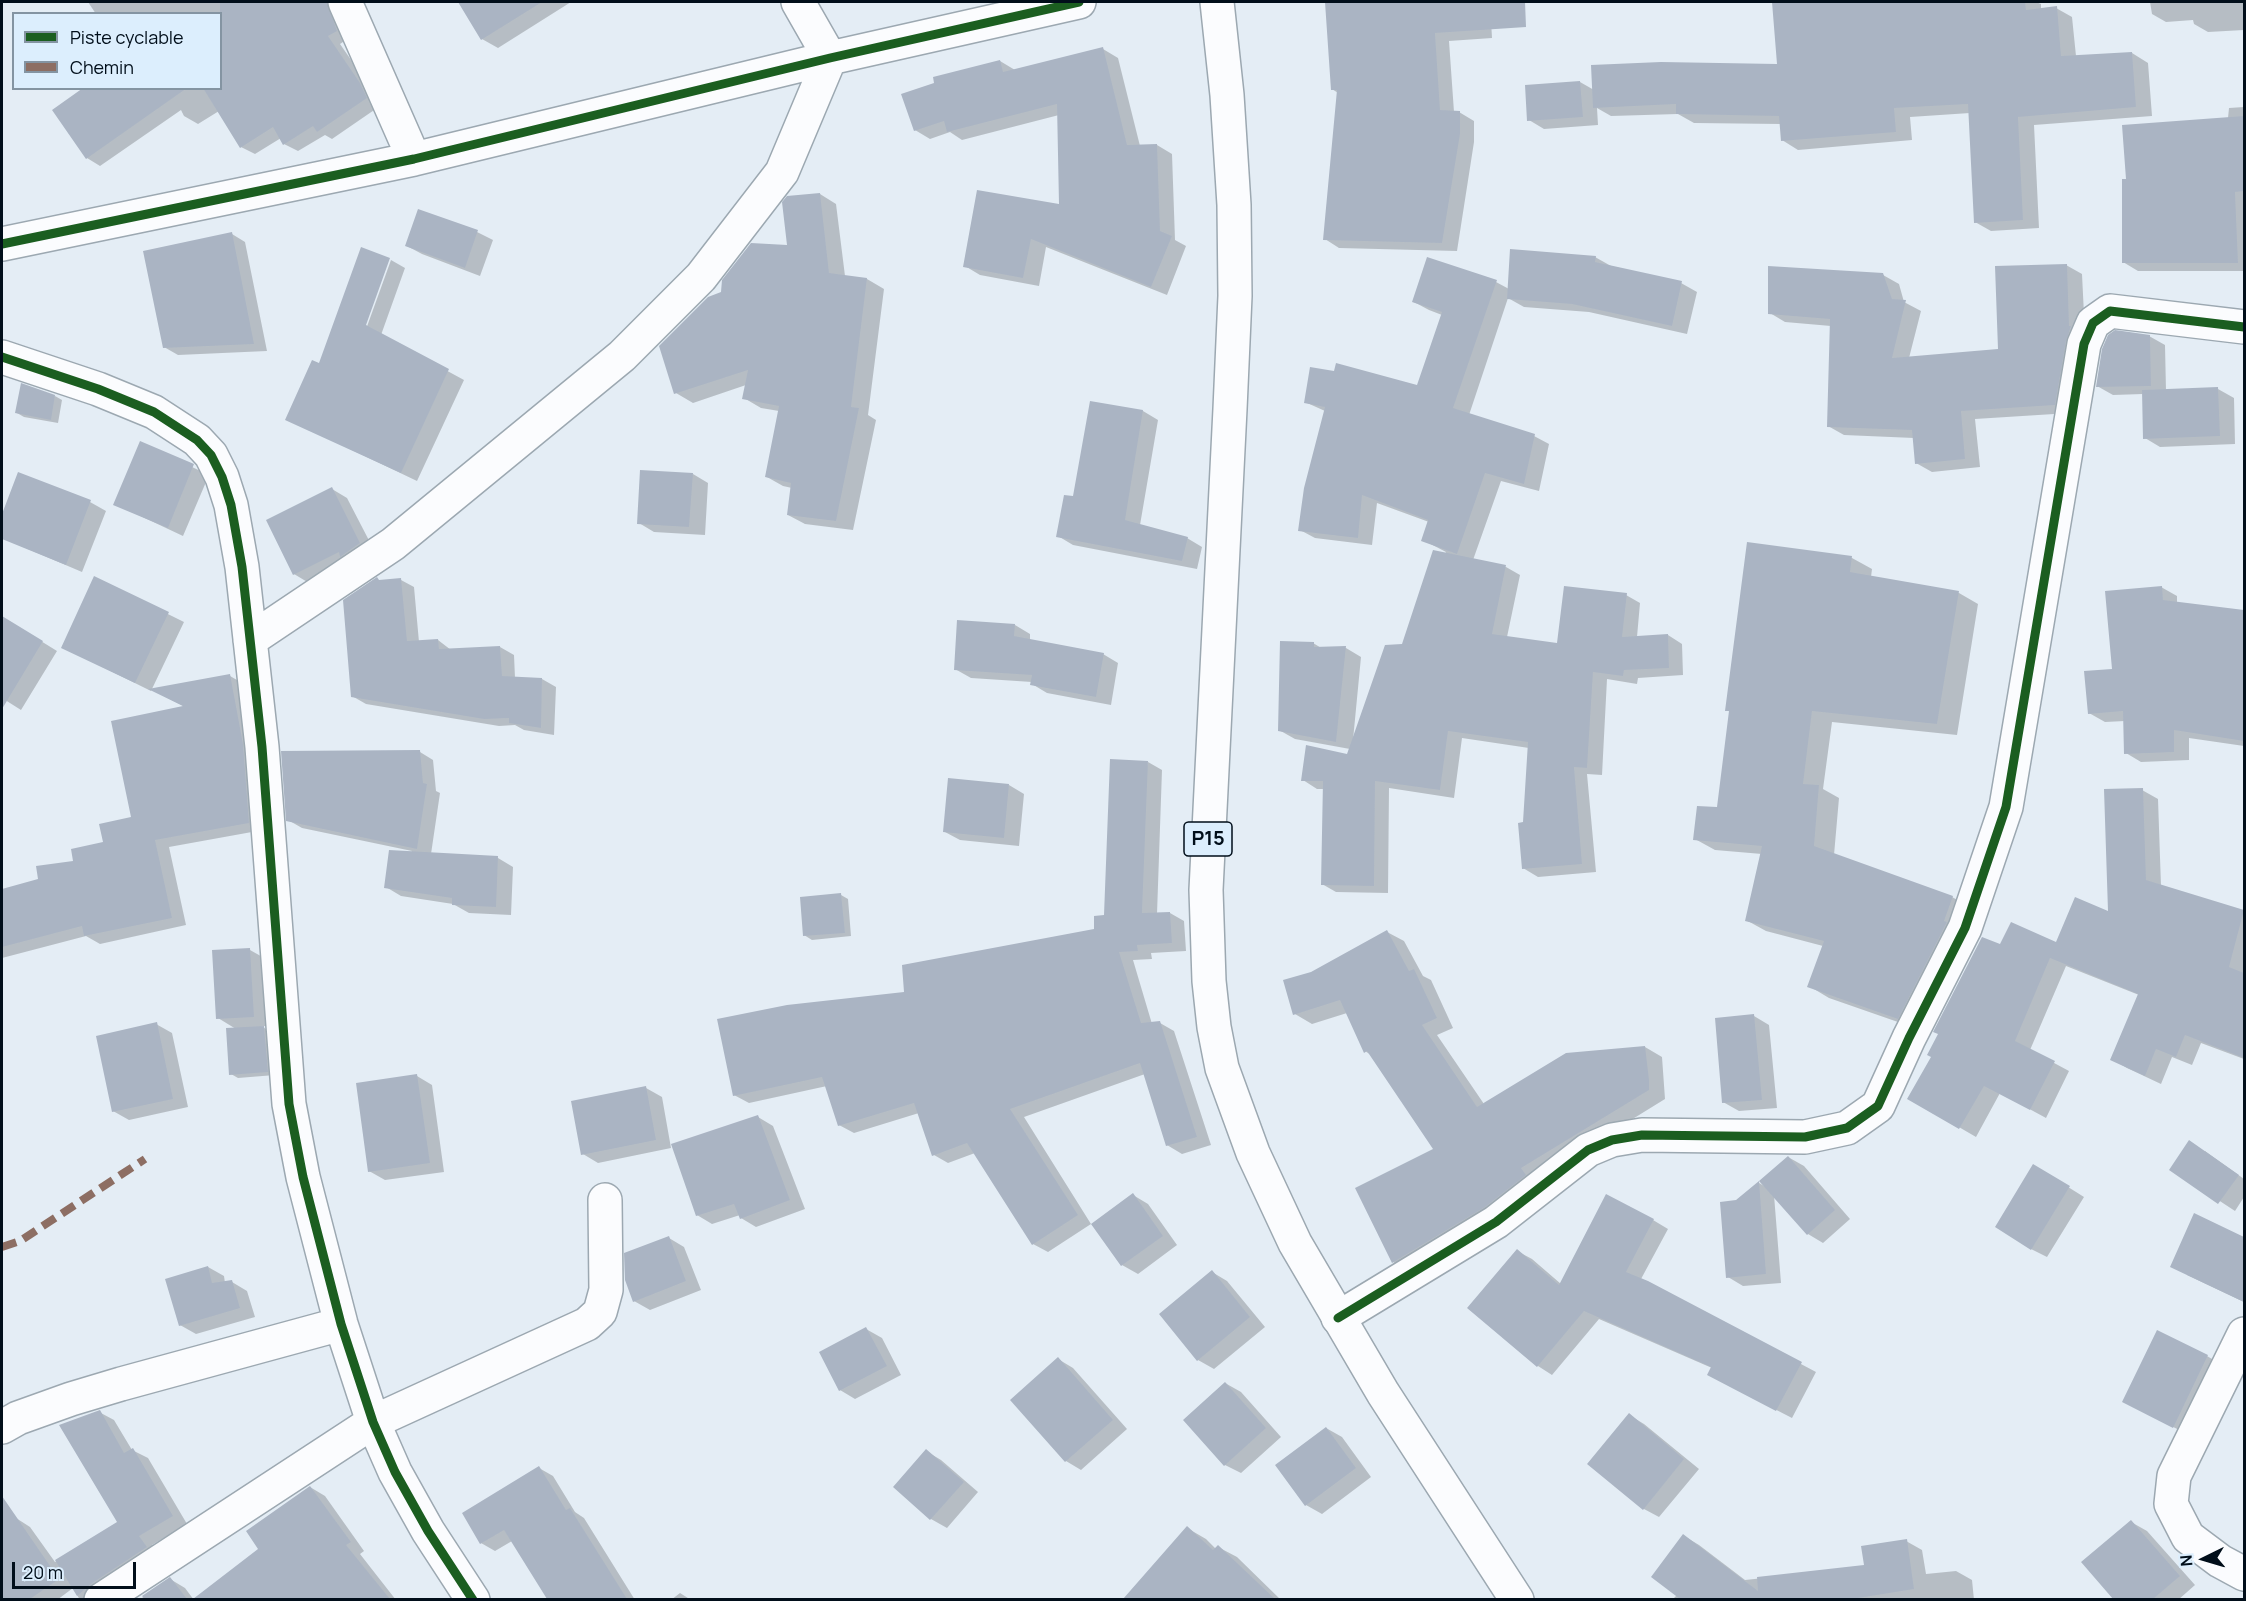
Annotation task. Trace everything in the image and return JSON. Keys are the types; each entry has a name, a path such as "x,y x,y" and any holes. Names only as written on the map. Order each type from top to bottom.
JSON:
{"street":[{"path":"345,2 414,159"},
{"path":"798,2 830,58"},
{"path":"2,244 414,159 830,58 1079,2"},
{"name":"P15","path":"1217,2 1234,194 1235,296 1206,890 1209,981 1214,1027 1222,1068 1237,1112 1296,1243 1383,1393 1516,1599"},
{"path":"250,640 393,544 622,356 701,277 782,172 830,58"},
{"path":"1338,1318 1496,1222 1588,1150 1612,1140 1642,1135 1805,1137 1847,1128 1878,1106 1909,1038 1965,928 2006,807 2084,344 2092,323 2110,311 2244,327"},
{"path":"2,357 98,389 154,412 197,440 212,455 231,505 242,567 262,747 289,1104 303,1177 341,1324 373,1422 395,1472 466,1597"},
{"path":"101,1599 373,1422 587,1324 600,1312 606,1290 605,1200"},
{"path":"2,1427 28,1414 122,1384 341,1324"},
{"path":"2244,1334 2174,1476 2171,1503 2188,1536 2220,1561 2244,1574"}],"building":[{"path":"220,2 327,2 337,31 328,36 360,83 367,98 317,132 313,126 283,145 273,127 240,148 204,90 222,90 222,12 220,12"},
{"path":"458,2 542,2 481,40"},
{"path":"1325,2 1525,2 1526,27 1435,33 1440,110 1460,111 1460,134 1442,243 1323,240 1337,90 1331,90"},
{"path":"1772,2 2025,2 2026,10 2057,6 2061,56 2132,52 2136,107 2018,117 2023,220 1974,223 1968,104 1894,108 1896,132 1781,141 1779,116 1676,114 1676,104 1593,108 1591,65 1661,62 1777,64"},
{"path":"1103,47 1127,145 1157,144 1160,231 1172,236 1151,287 1031,239 1023,278 963,267 977,190 1059,204 1057,104 947,132 944,121 914,131 901,94 934,83 933,77 1000,60 1003,72"},
{"path":"1580,81 1583,117 1527,121 1525,85"},
{"path":"80,90 184,90 86,159 52,110"},
{"path":"2244,116 2244,191 2235,192 2238,263 2122,263 2122,179 2126,179 2122,125"},
{"path":"820,193 829,273 867,278 851,407 859,408 836,521 787,515 791,483 765,477 779,406 742,399 748,370 674,394 659,346 708,297 721,292 722,280 751,243 787,245 782,202 787,196"},
{"path":"418,209 478,230 465,268 405,246"},
{"path":"232,232 254,344 163,348 143,251"},
{"path":"361,247 390,258 366,325 449,369 401,473 285,420 312,360 319,363"},
{"path":"1510,249 1596,256 1595,262 1682,281 1672,326 1572,304 1507,299"},
{"path":"1427,257 1497,280 1453,408 1535,434 1524,484 1485,473 1457,554 1421,541 1428,520 1362,495 1358,538 1298,531 1304,488 1325,407 1304,403 1310,367 1334,371 1336,363 1417,385 1442,312 1412,302"},
{"path":"2067,264 2069,326 2071,326 2066,341 2055,405 1961,411 1965,459 1915,464 1912,430 1827,427 1830,319 1768,314 1768,266 1883,273 1892,299 1906,300 1892,358 1998,349 1995,266"},
{"path":"2115,330 2150,335 2151,386 2096,387 2102,349 2108,335"},
{"path":"21,383 55,395 51,420 15,413"},
{"path":"2218,387 2220,436 2143,439 2142,390"},
{"path":"1090,401 1143,410 1125,520 1188,537 1182,561 1056,537 1064,495 1073,496"},
{"path":"140,441 194,464 168,528 113,505"},
{"path":"640,470 693,473 689,527 637,524"},
{"path":"18,472 91,500 66,565 2,539 2,514"},
{"path":"332,487 360,543 340,557 339,552 293,575 266,520"},
{"path":"1747,542 1852,556 1850,572 1959,591 1937,724 1812,711 1803,784 1819,785 1814,846 1953,896 1944,921 1947,922 1898,1019 1807,987 1824,941 1745,921 1762,846 1693,840 1697,806 1717,807 1729,711 1725,711"},
{"path":"1433,550 1506,565 1492,634 1557,643 1564,586 1627,593 1622,637 1668,634 1669,668 1624,670 1623,676 1593,672 1587,768 1574,767 1582,864 1522,869 1518,823 1523,822 1528,742 1448,731 1440,790 1375,781 1374,886 1321,885 1323,781 1301,781 1306,745 1347,754 1385,645 1402,644"},
{"path":"94,576 169,612 135,683 61,648"},
{"path":"377,577 379,580 401,578 407,641 438,639 439,649 500,646 502,676 542,678 541,728 509,723 509,718 484,719 351,697 343,600"},
{"path":"2162,586 2163,600 2244,610 2244,741 2174,730 2174,752 2124,754 2123,711 2088,714 2084,671 2112,669 2105,591"},
{"path":"2,616 43,641 2,709"},
{"path":"957,620 1015,624 1014,636 1104,653 1096,697 1030,685 1032,675 954,670"},
{"path":"1280,641 1314,642 1314,647 1346,646 1336,742 1278,731"},
{"path":"230,674 243,744 249,823 155,840 172,918 84,936 82,926 2,947 2,889 38,879 36,866 73,861 71,849 103,842 99,824 131,817 111,721 183,706 148,689"},
{"path":"420,750 423,783 427,784 417,849 286,821 281,751"},
{"path":"1110,759 1148,761 1142,913 1170,912 1172,943 1137,945 1138,951 1119,952 1141,1023 1160,1021 1197,1137 1166,1146 1140,1063 1010,1109 1078,1215 1032,1245 967,1143 932,1156 914,1103 838,1126 822,1077 733,1096 717,1019 787,1005 904,992 902,965 1094,929 1094,916 1104,915"},
{"path":"948,778 1009,784 1004,838 943,832"},
{"path":"2143,788 2146,880 2244,910 2229,967 2244,973 2244,1058 2185,1035 2176,1057 2156,1049 2145,1076 2110,1060 2138,994 2050,958 2015,1041 2055,1061 2030,1110 1984,1086 1959,1129 1907,1099 1931,1057 1927,1055 1938,1034 1933,1032 1982,937 2000,944 2011,922 2056,942 2075,897 2108,911 2104,789"},
{"path":"389,850 498,856 496,907 452,905 452,898 384,888"},
{"path":"841,893 845,933 803,936 800,897"},
{"path":"1387,930 1409,971 1414,969 1437,1018 1422,1025 1477,1107 1566,1053 1645,1046 1649,1080 1649,1090 1521,1168 1526,1175 1485,1207 1392,1263 1355,1188 1433,1149 1367,1051 1364,1053 1340,1000 1293,1015 1283,980 1311,972"},
{"path":"250,948 254,1017 216,1019 212,950"},
{"path":"1754,1014 1762,1100 1722,1103 1715,1018"},
{"path":"157,1022 173,1099 112,1112 96,1036"},
{"path":"264,1026 268,1072 229,1075 226,1028"},
{"path":"417,1074 430,1163 368,1172 356,1083"},
{"path":"646,1086 656,1140 581,1155 571,1101"},
{"path":"758,1115 790,1200 740,1219 734,1204 696,1216 671,1144"},
{"path":"2189,1140 2239,1175 2218,1204 2169,1170"},
{"path":"1788,1156 1835,1210 1807,1235 1759,1181"},
{"path":"2033,1164 2070,1186 2031,1250 1995,1227"},
{"path":"1759,1181 1766,1274 1726,1278 1720,1202 1736,1200"},
{"path":"1133,1193 1163,1236 1121,1266 1091,1224"},
{"path":"1606,1194 1654,1219 1626,1272 1648,1281 1802,1362 1776,1411 1707,1375 1711,1367 1584,1311 1537,1367 1467,1308 1517,1249 1559,1285"},
{"path":"2194,1213 2244,1237 2244,1302 2170,1267"},
{"path":"669,1236 686,1281 633,1302 625,1280 624,1253"},
{"path":"208,1266 212,1283 232,1280 240,1308 179,1326 165,1279"},
{"path":"1212,1270 1250,1317 1197,1361 1159,1314"},
{"path":"866,1327 887,1366 839,1391 819,1352"},
{"path":"2157,1330 2208,1355 2173,1428 2122,1402"},
{"path":"1058,1357 1113,1420 1065,1462 1010,1400"},
{"path":"1225,1382 1266,1428 1224,1466 1183,1420"},
{"path":"100,1410 124,1453 133,1448 173,1516 139,1536 147,1547 91,1584 77,1596 55,1560 117,1522 59,1425"},
{"path":"1629,1413 1684,1459 1643,1510 1587,1464"},
{"path":"1326,1427 1356,1468 1305,1506 1275,1465"},
{"path":"926,1449 964,1482 930,1520 893,1487"},
{"path":"539,1466 566,1510 570,1508 627,1599 547,1599 504,1530 480,1544 462,1513"},
{"path":"310,1486 351,1542 346,1545 390,1599 193,1599 258,1549 246,1531"},
{"path":"2,1496 59,1579 30,1599 2,1599"},
{"path":"2131,1520 2180,1576 2153,1599 2113,1599 2081,1562"},
{"path":"1187,1526 1213,1550 1218,1545 1275,1599 1123,1599"},
{"path":"1683,1534 1758,1591 1757,1577 1864,1565 1861,1546 1907,1539 1914,1589 1852,1599 1680,1599 1651,1577"},
{"path":"170,1577 187,1599 145,1599 142,1596"}],"marked path":[{"path":"2,1247 20,1241 145,1159"}],"cycle path":[{"path":"2,244 414,159 830,58 1079,2"},
{"path":"1338,1318 1496,1222 1588,1150 1612,1140 1642,1135 1805,1137 1847,1128 1878,1106 1909,1038 1965,928 2006,807 2084,344 2093,323 2110,311 2244,327"},
{"path":"2,357 98,389 154,412 197,440 211,455 222,477 231,505 242,567 262,747 289,1104 303,1177 341,1324 373,1422 395,1472 428,1531 473,1600"}]}
